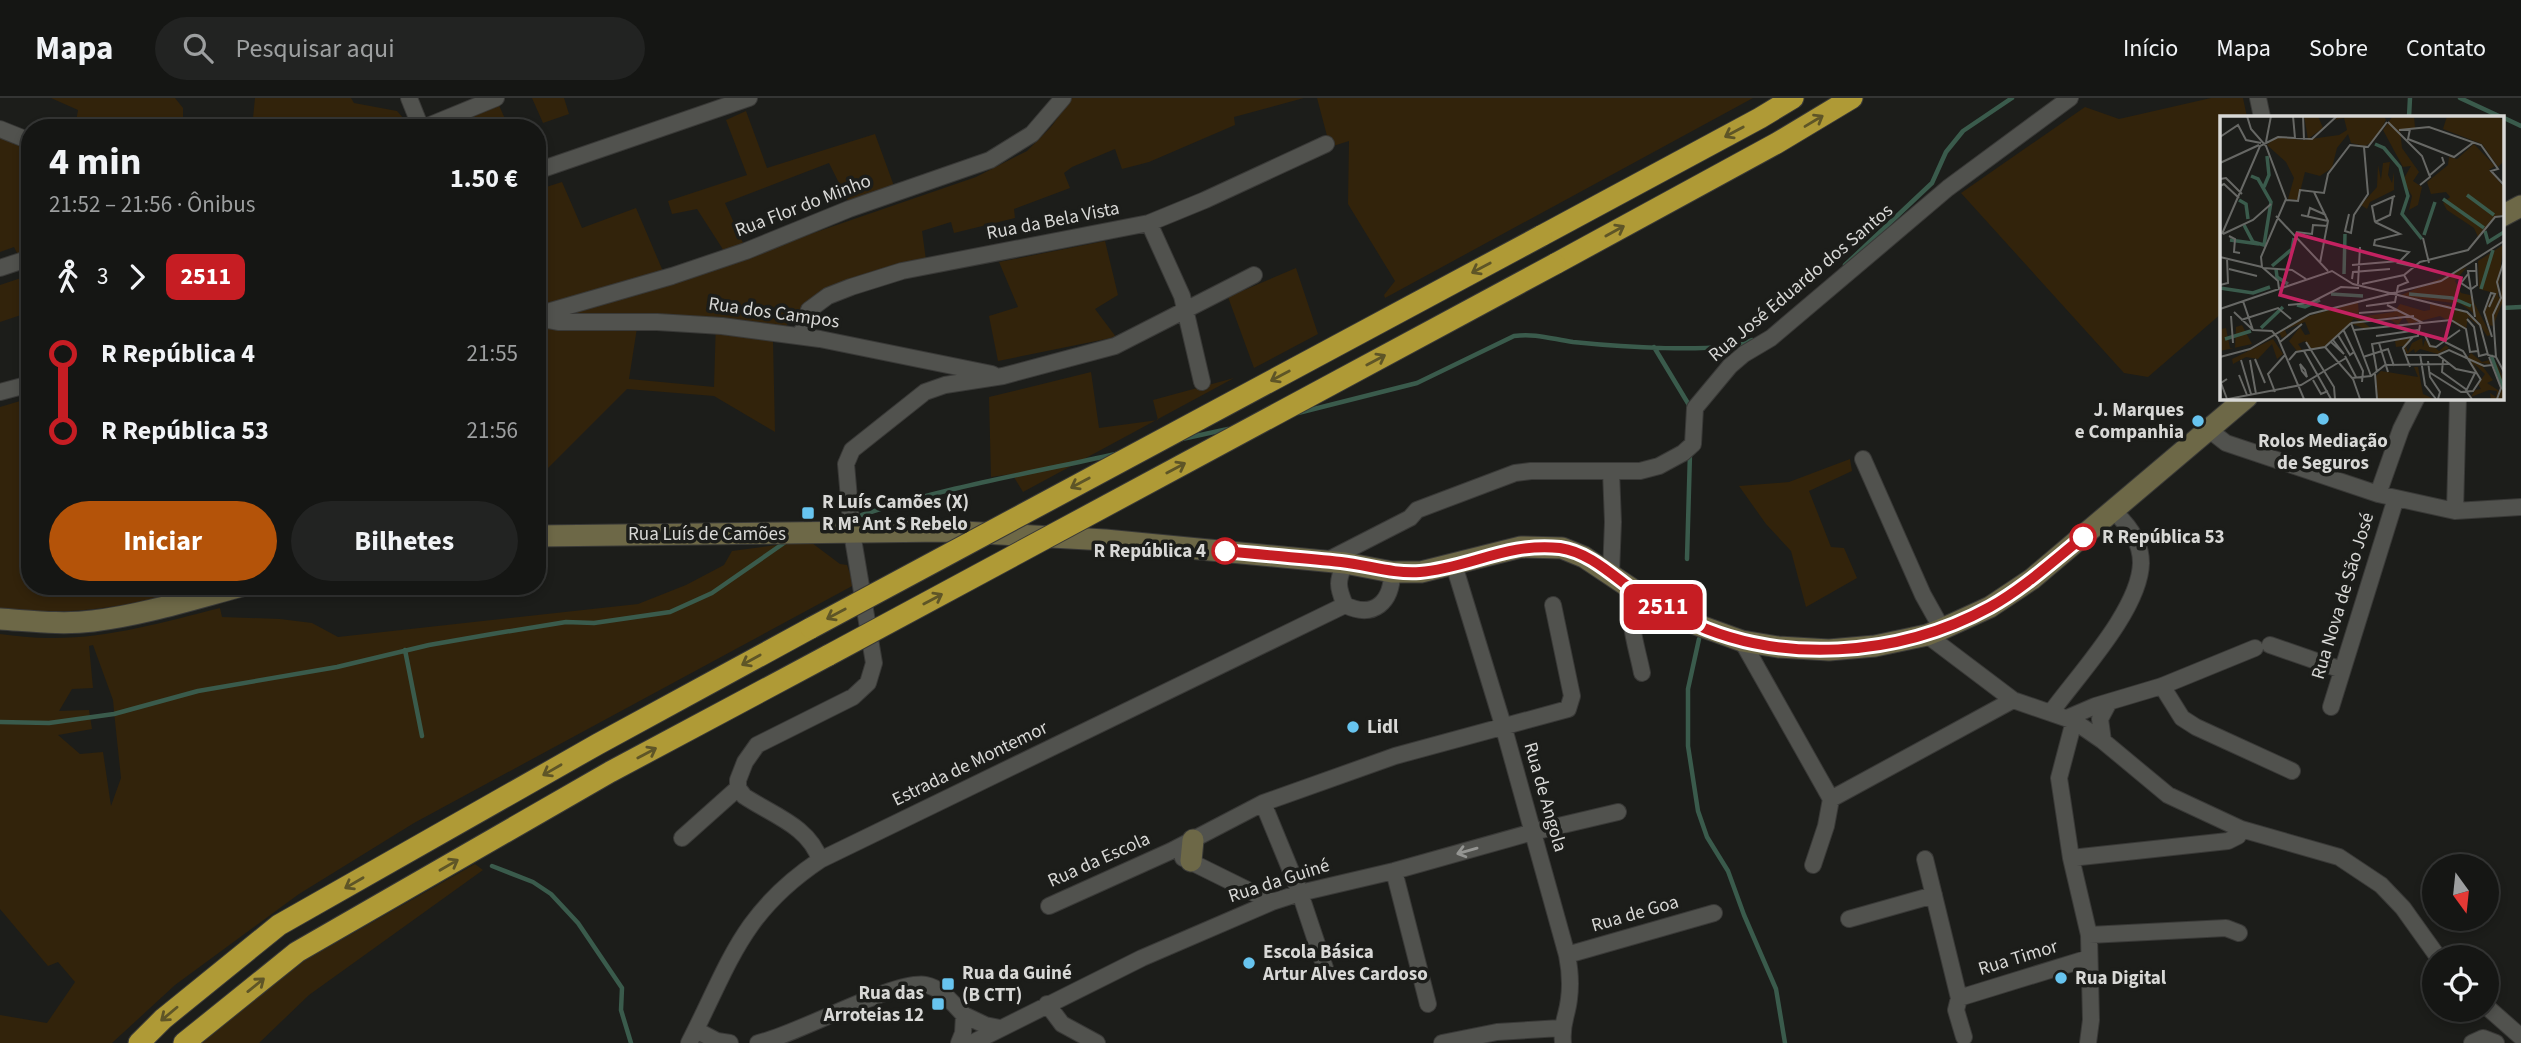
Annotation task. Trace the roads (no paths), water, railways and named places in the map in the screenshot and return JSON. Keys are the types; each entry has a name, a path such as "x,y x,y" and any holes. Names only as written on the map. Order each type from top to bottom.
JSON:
{"highway":[{"path":"139,1043 163,1019 279,925 586,751 811,628 1793,98"},
{"path":"184,1043 297,953 610,772 1555,264 1777,143 1852,98"}],"main road":[{"path":"2504,215 2521,206"},
{"name":"Rua Luís de Camões","path":"546,536 945,531 1171,546 1335,562 1392,572 1421,572 1521,547 1562,548 1584,556 1684,620 1742,641 1778,647 1829,649 1875,646 1934,632 1990,607 2032,579 2245,399"},
{"path":"0,619 91,621 131,615 208,595"}],"street":[{"path":"409,98 418,119"},
{"path":"444,119 496,98"},
{"path":"546,168 749,98"},
{"name":"Rua Flor do Minho","path":"546,314 746,251 849,209 990,160 1032,134 1063,98"},
{"name":"Rua José Eduardo dos Santos","path":"1335,562 1410,518 1417,510 1514,473 1640,471 1659,466 1688,449 1695,408 1730,366 1771,338 1948,188 2070,98"},
{"path":"2259,98 2262,116"},
{"path":"0,129 21,137"},
{"name":"Rua da Bela Vista","path":"801,336 809,310 828,296 851,287 902,271 1149,223 1326,144"},
{"path":"1149,223 1182,296 1202,382"},
{"path":"0,268 21,261"},
{"path":"682,838 738,788 745,762 757,745 853,696 868,683 874,663 852,533 846,464 852,450 925,392 944,385 1003,376 1115,346 1254,275"},
{"name":"Rua dos Campos","path":"546,319 558,322 669,322 801,336 1003,376"},
{"path":"0,392 21,386"},
{"path":"2378,494 2401,429 2416,399"},
{"path":"2455,511 2458,399"},
{"path":"2208,429 2226,443 2378,494 2455,511 2521,507"},
{"path":"1863,459 1923,595 1934,632 2013,700 2064,717 2103,741 2168,795 2241,829 2339,857 2381,885 2403,908 2429,945"},
{"path":"1611,471 1614,522 1611,573"},
{"name":"Rua Nova de São José","path":"2330,707 2396,498"},
{"path":"2088,1043 2091,1020 2089,935 2071,858 2059,778 2064,717 2098,652 2130,602 2141,563 2138,546 2130,531 2113,511"},
{"path":"1335,562 1337,580 1345,605 1357,611 1370,611 1381,606 1392,582 1392,572"},
{"name":"Rua de Angola","path":"1454,565 1503,725 1567,955 1571,976 1562,1035"},
{"path":"1635,591 1630,603 1642,673"},
{"name":"Estrada de Montemor","path":"693,1037 741,937 780,890 821,860 1345,605"},
{"path":"1192,851 1207,831 1263,803 1395,756 1568,709 1572,696 1553,605"},
{"path":"1742,641 1831,799 1826,827 1813,865"},
{"path":"2064,717 2162,686 2262,647 2342,670"},
{"path":"2162,686 2182,718 2189,723 2292,771"},
{"path":"1831,799 2013,700"},
{"path":"2103,741 2100,719 2109,702"},
{"path":"738,788 760,807 797,827 817,850 821,860"},
{"path":"1263,803 1300,893 1326,971"},
{"name":"Rua da Guiné","path":"972,1043 1047,1004 1229,919 1272,902 1618,812"},
{"path":"2071,858 2228,841 2238,836 2241,829"},
{"name":"Rua da Escola","path":"1049,906 1167,853 1192,851 1241,887 1272,902"},
{"name":"Rua Timor","path":"1925,859 1959,998 1956,1010 1964,1037"},
{"path":"1394,871 1428,1004"},
{"path":"1229,919 1241,887"},
{"path":"1849,919 1934,895"},
{"name":"Rua de Goa","path":"1567,955 1714,913"},
{"path":"2089,935 2226,928 2239,933"},
{"name":"Rua Timor","path":"1959,998 2089,958"},
{"path":"758,1043 880,995 916,984 928,985 938,990 964,1015 985,1025 1000,1028"},
{"path":"1047,1004 1062,1024 1097,1043"},
{"path":"959,1043 963,1033 964,1015"},
{"path":"2499,1018 2521,1037"},
{"path":"1442,1043 1497,1032 1562,1035"},
{"path":"693,1037 730,1043"},
{"path":"2472,1043 2483,1038 2496,1043"}],"waterway":[{"path":"1845,265 1932,183 1946,152 1963,131 2012,98"},
{"path":"2409,116 2410,98"},
{"path":"2460,98 2499,116"},
{"path":"2504,118 2521,126"},
{"path":"2504,308 2521,307"},
{"path":"1298,413 1417,383 1514,336 1665,348 1716,347 1752,340"},
{"path":"1654,347 1689,409"},
{"path":"1182,439 1228,429"},
{"path":"1687,559 1690,453"},
{"path":"862,515 956,488 1116,454"},
{"path":"0,722 49,723 114,714 198,691 337,667 429,645 566,622 594,623 670,612 712,593 784,543"},
{"path":"1699,639 1688,689 1688,746 1698,811 1707,837 1728,871 1776,989 1785,1043"},
{"path":"405,650 422,736"},
{"path":"492,866 533,882 551,894 578,923 622,988 621,1010 631,1043"}],"place":[{"name":"Rolos Mediação de Seguros","path":"2323,419"},
{"name":"J. Marques e Companhia","path":"2198,421"},
{"name":"R Luís Camões (X) R Mª Ant S Rebelo","path":"808,513"},
{"name":"R República 53","path":"2083,537"},
{"name":"R República 4","path":"1225,551"},
{"name":"Lidl","path":"1353,727"},
{"name":"Escola Básica Artur Alves Cardoso","path":"1249,963"},
{"name":"Rua Digital","path":"2061,978"},
{"name":"Rua da Guiné (B CTT)","path":"948,984"},
{"name":"Rua das Arroteias 12","path":"938,1004"}]}
